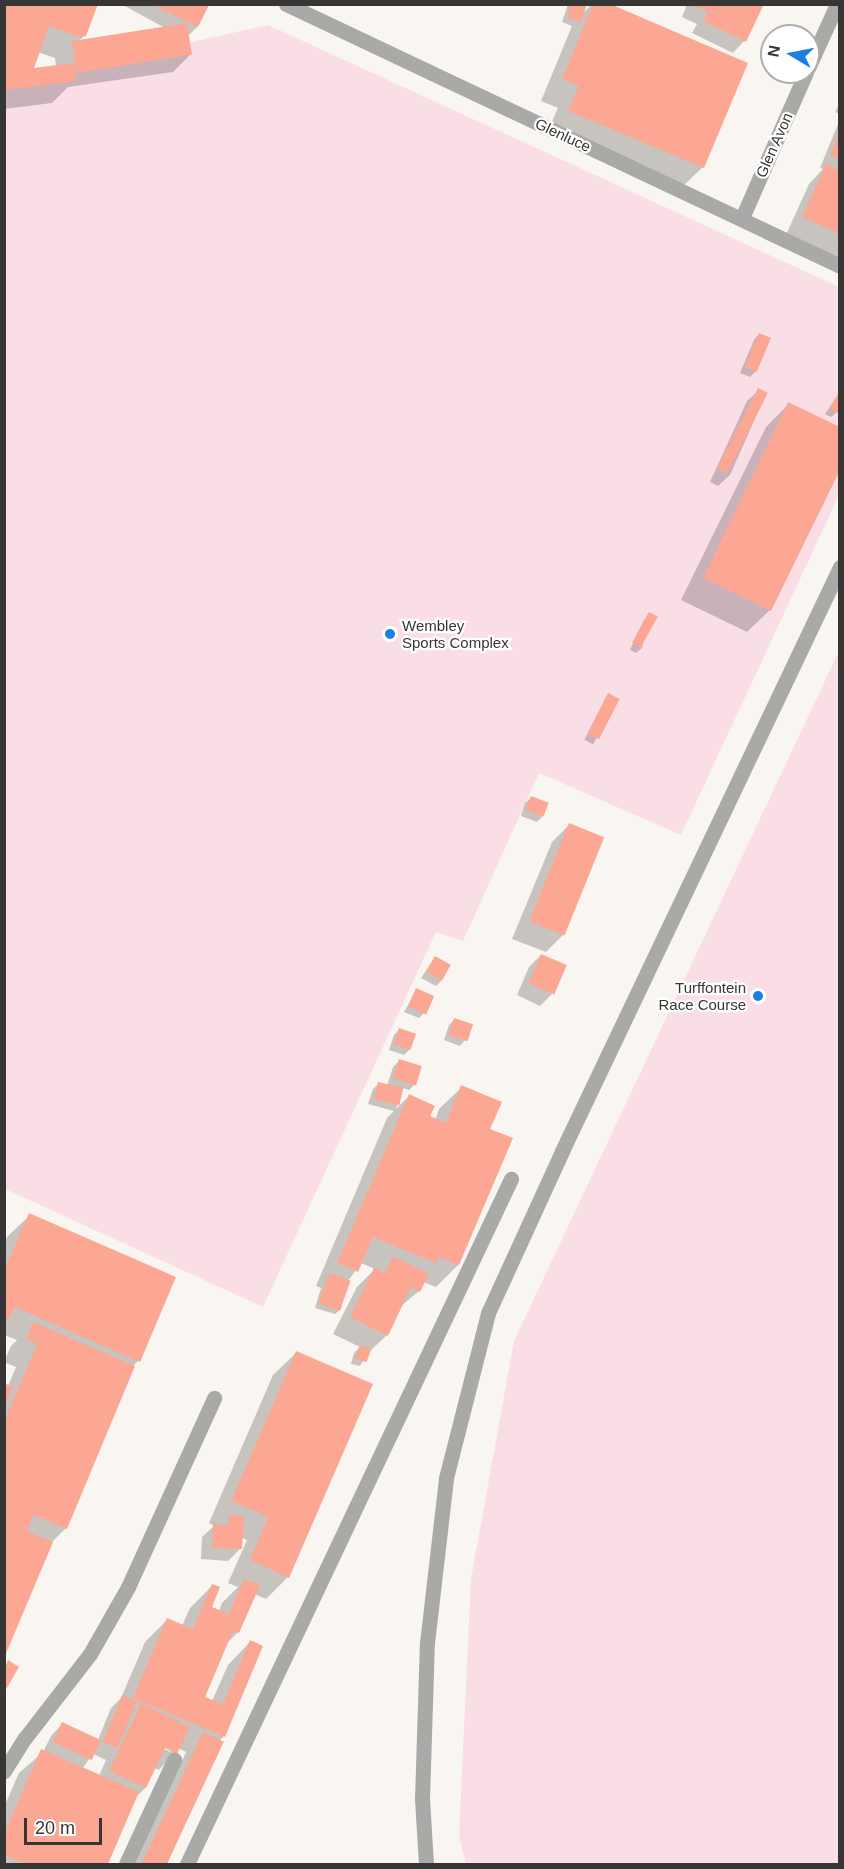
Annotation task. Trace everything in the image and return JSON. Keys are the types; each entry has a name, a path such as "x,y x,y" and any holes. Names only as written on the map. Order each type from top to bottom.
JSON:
{"street":[{"name":"Glenluce","path":"286,4 840,266"},
{"path":"820,42 837,4"},
{"name":"Glen Avon","path":"742,218 801,84"},
{"path":"426,1864 422,1799 427,1643 447,1478 488,1313 561,1151 840,567"},
{"path":"187,1864 511,1179"},
{"path":"4,1771 25,1738 90,1654 128,1587 214,1398"},
{"path":"126,1864 174,1760"}],"shaded area":[{"name":"Wembley Sports Complex","path":"268,25 839,287 839,495 681,835 539,773 463,941 436,932 263,1307 5,1189 5,83"},
{"name":"Turffontein Race Course","path":"839,651 839,1864 466,1864 459,1836 471,1579 514,1341"}],"building":[{"path":"4,4 98,4 86,36 79,37 49,26 34,68 74,63 76,81 4,90"},
{"path":"151,4 207,4 209,5 198,27"},
{"path":"571,4 587,4 581,22 567,17"},
{"path":"593,4 610,4 748,63 704,168 568,111 579,86 562,79"},
{"path":"692,4 764,4 746,42 703,21 708,12"},
{"path":"187,23 192,55 76,73 71,41"},
{"path":"840,133 840,159 830,156"},
{"path":"826,164 840,170 840,234 802,217"},
{"path":"759,333 771,338 757,372 745,367"},
{"path":"758,388 768,393 727,473 717,468"},
{"path":"840,391 840,410 838,413 829,408"},
{"path":"788,402 840,427 840,470 771,611 703,578"},
{"path":"649,612 658,617 641,647 632,643"},
{"path":"608,693 620,699 599,739 588,733"},
{"path":"531,796 549,803 543,817 526,810"},
{"path":"569,823 604,837 565,936 529,921"},
{"path":"541,954 567,965 554,994 528,983"},
{"path":"435,956 451,965 442,980 426,972"},
{"path":"416,988 434,996 426,1014 408,1006"},
{"path":"454,1018 473,1024 467,1041 448,1035"},
{"path":"399,1028 416,1034 410,1050 393,1044"},
{"path":"399,1059 422,1066 416,1085 393,1078"},
{"path":"378,1082 403,1088 399,1105 374,1100"},
{"path":"461,1085 502,1102 490,1129 513,1138 459,1265 439,1257 436,1263 373,1237 358,1272 337,1263 409,1094 435,1106 430,1116 446,1123"},
{"path":"29,1213 176,1277 140,1362 15,1307 9,1319 4,1317 4,1271"},
{"path":"393,1256 429,1274 420,1292 411,1287 388,1336 350,1317 374,1268 385,1273"},
{"path":"329,1273 351,1281 340,1311 318,1303"},
{"path":"33,1322 135,1366 67,1529 34,1515 27,1531 53,1542 5,1656 4,1422 37,1344 26,1339"},
{"path":"360,1345 371,1349 366,1362 355,1358"},
{"path":"296,1351 373,1384 289,1578 250,1560 268,1517 231,1501"},
{"path":"4,1383 13,1387 4,1407"},
{"path":"229,1515 244,1516 242,1549 212,1548 213,1524 228,1525"},
{"path":"244,1579 260,1585 239,1633 233,1631 205,1697 223,1704 250,1640 263,1646 225,1737 133,1698 167,1618 193,1629 212,1584 220,1587 212,1607 229,1614"},
{"path":"8,1660 19,1667 5,1691 5,1667"},
{"path":"122,1695 137,1701 118,1748 103,1742"},
{"path":"141,1703 190,1727 177,1754 165,1748 146,1788 109,1771"},
{"path":"62,1722 101,1740 92,1760 53,1742"},
{"path":"203,1732 224,1742 167,1864 142,1863"},
{"path":"41,1749 139,1792 108,1864 26,1864 4,1855 4,1834"}],"place":[{"name":"Wembley Sports Complex","path":"390,634"},
{"name":"Turffontein Race Course","path":"758,996"}]}
